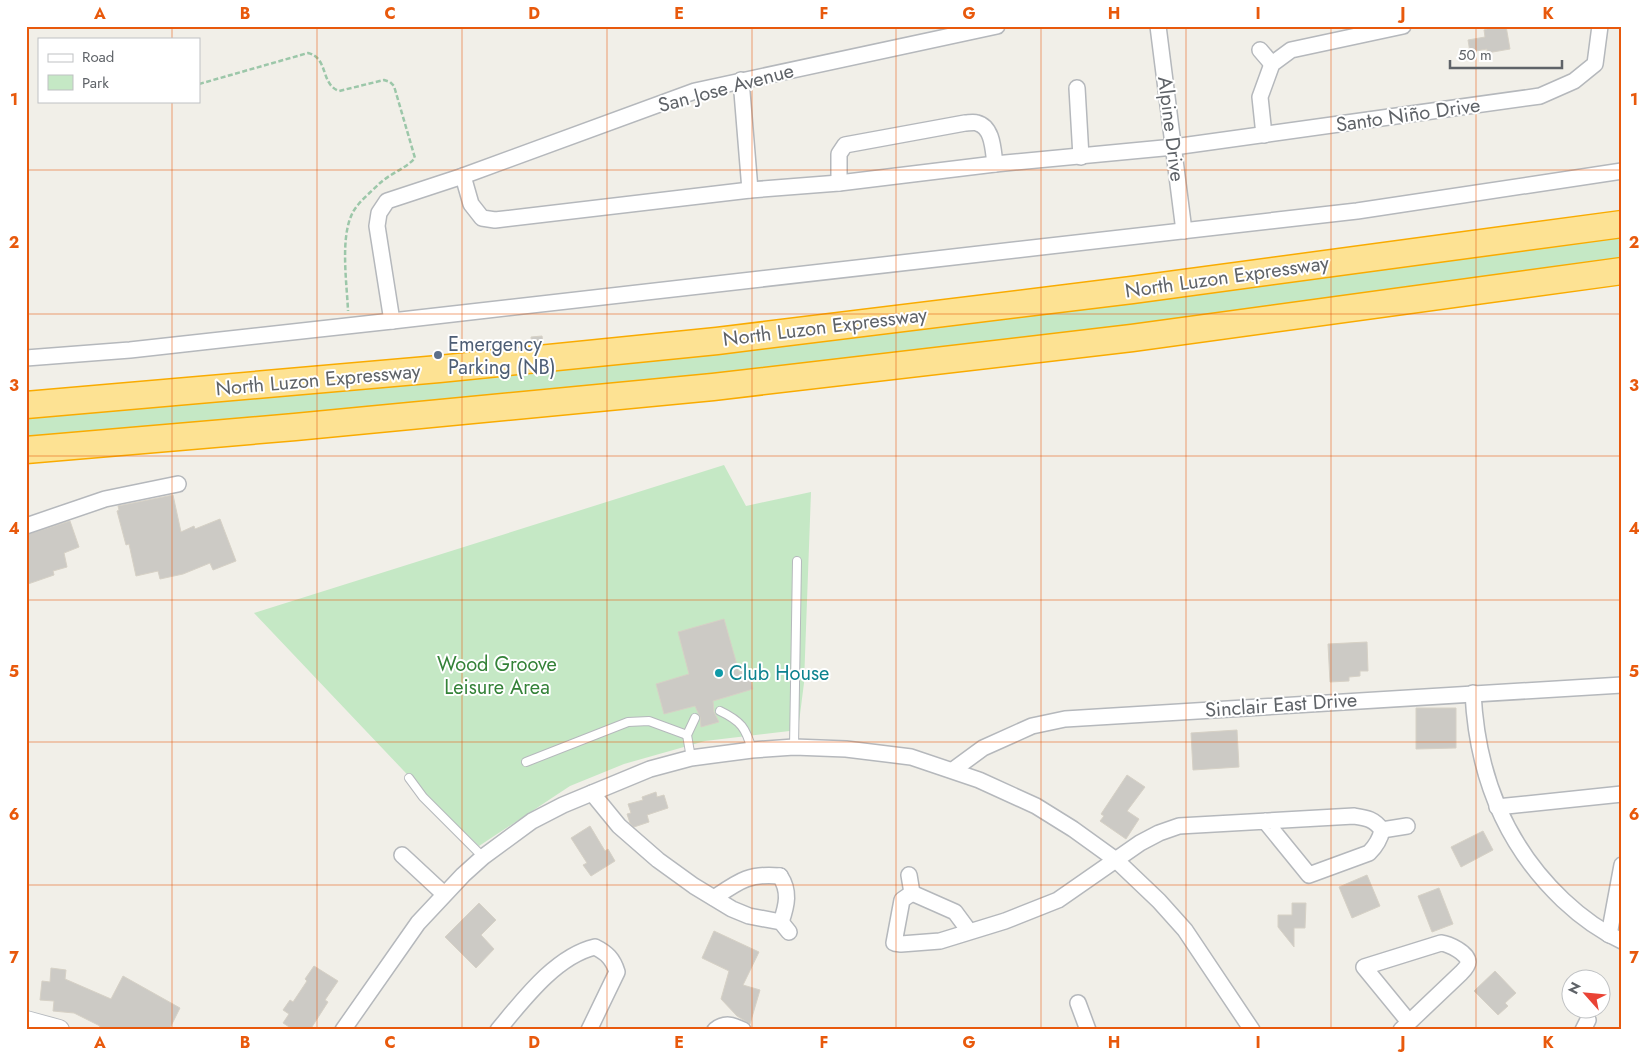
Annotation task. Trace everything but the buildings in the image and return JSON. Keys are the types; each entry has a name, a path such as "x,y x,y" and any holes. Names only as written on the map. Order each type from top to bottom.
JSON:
{"highway":[{"name":"North Luzon Expressway","path":"26,404 439,369 717,341 1132,290 1622,224"},
{"path":"26,450 305,426 713,387 1142,336 1622,271"}],"main road":[{"path":"26,1021 59,1030"}],"street":[{"name":"San Jose Avenue","path":"392,321 377,226 379,213 387,201 462,176 695,91 997,26"},
{"name":"Alpine Drive","path":"1158,26 1184,231"},
{"path":"1264,135 1260,97 1272,64 1290,50 1403,26"},
{"name":"Santo Niño Drive","path":"462,176 471,204 482,218 495,220 750,190 839,183 995,164 1174,147 1540,96 1574,81 1599,67 1600,26"},
{"path":"1260,50 1272,64"},
{"path":"741,80 750,190"},
{"path":"1077,88 1081,157"},
{"path":"839,183 839,154 845,145 964,123 977,123 985,127 990,135 995,164"},
{"path":"26,358 130,350 1357,211 1622,171"},
{"path":"26,526 105,499 178,484"},
{"name":"Sinclair East Drive","path":"953,770 983,748 1032,726 1065,719 1622,685"},
{"path":"1473,693 1477,738 1497,807 1508,831 1544,882 1575,912 1615,938 1622,865"},
{"path":"343,1030 398,949 444,894 483,857 532,821 563,805 650,769 691,758 794,747 846,749 911,757 953,770 1036,806 1073,829 1116,860 1154,896 1184,930 1252,1030"},
{"path":"592,793 619,826 658,860 714,898 732,909 785,927 787,898 783,871 741,880 714,898"},
{"path":"1497,807 1622,794"},
{"path":"912,893 902,900 894,943 940,941 1005,921 1058,900 1159,833 1179,826 1265,821 1354,816 1367,818 1377,823 1382,830 1376,847 1369,853 1309,875 1265,821"},
{"path":"1382,830 1407,826"},
{"path":"402,855 444,894"},
{"path":"909,875 912,893"},
{"path":"912,893 955,912 969,932"},
{"path":"1441,943 1449,945 1465,956 1468,963 1462,973 1405,1026 1364,967 1441,943"},
{"path":"498,1030 524,999 560,965 584,950 595,947 606,953 614,962 617,972 589,1030"},
{"path":"1078,1003 1088,1030"},
{"path":"715,1030 719,1026 729,1024 743,1030"}],"lane":[{"path":"794,747 798,561"},
{"path":"720,711 741,724 748,735 752,750"},
{"path":"691,758 687,735 695,718"},
{"path":"526,762 628,722 649,721 687,735"},
{"path":"408,778 483,857"}],"path":[{"path":"200,84 308,53 315,54 320,59 329,84 339,92 384,80 394,86 415,158 408,166 386,178 352,214 345,237 349,325"}],"green space":[{"path":"1622,234 1622,263 979,349 26,445 26,414"},
{"name":"Wood Groove Leisure Area","path":"724,465 746,506 811,492 804,683 798,730 705,741 624,764 570,786 479,846 440,809 254,613"}],"place":[{"name":"Emergency Parking (NB)","path":"438,355"},
{"name":"Club House","path":"719,673"}]}
